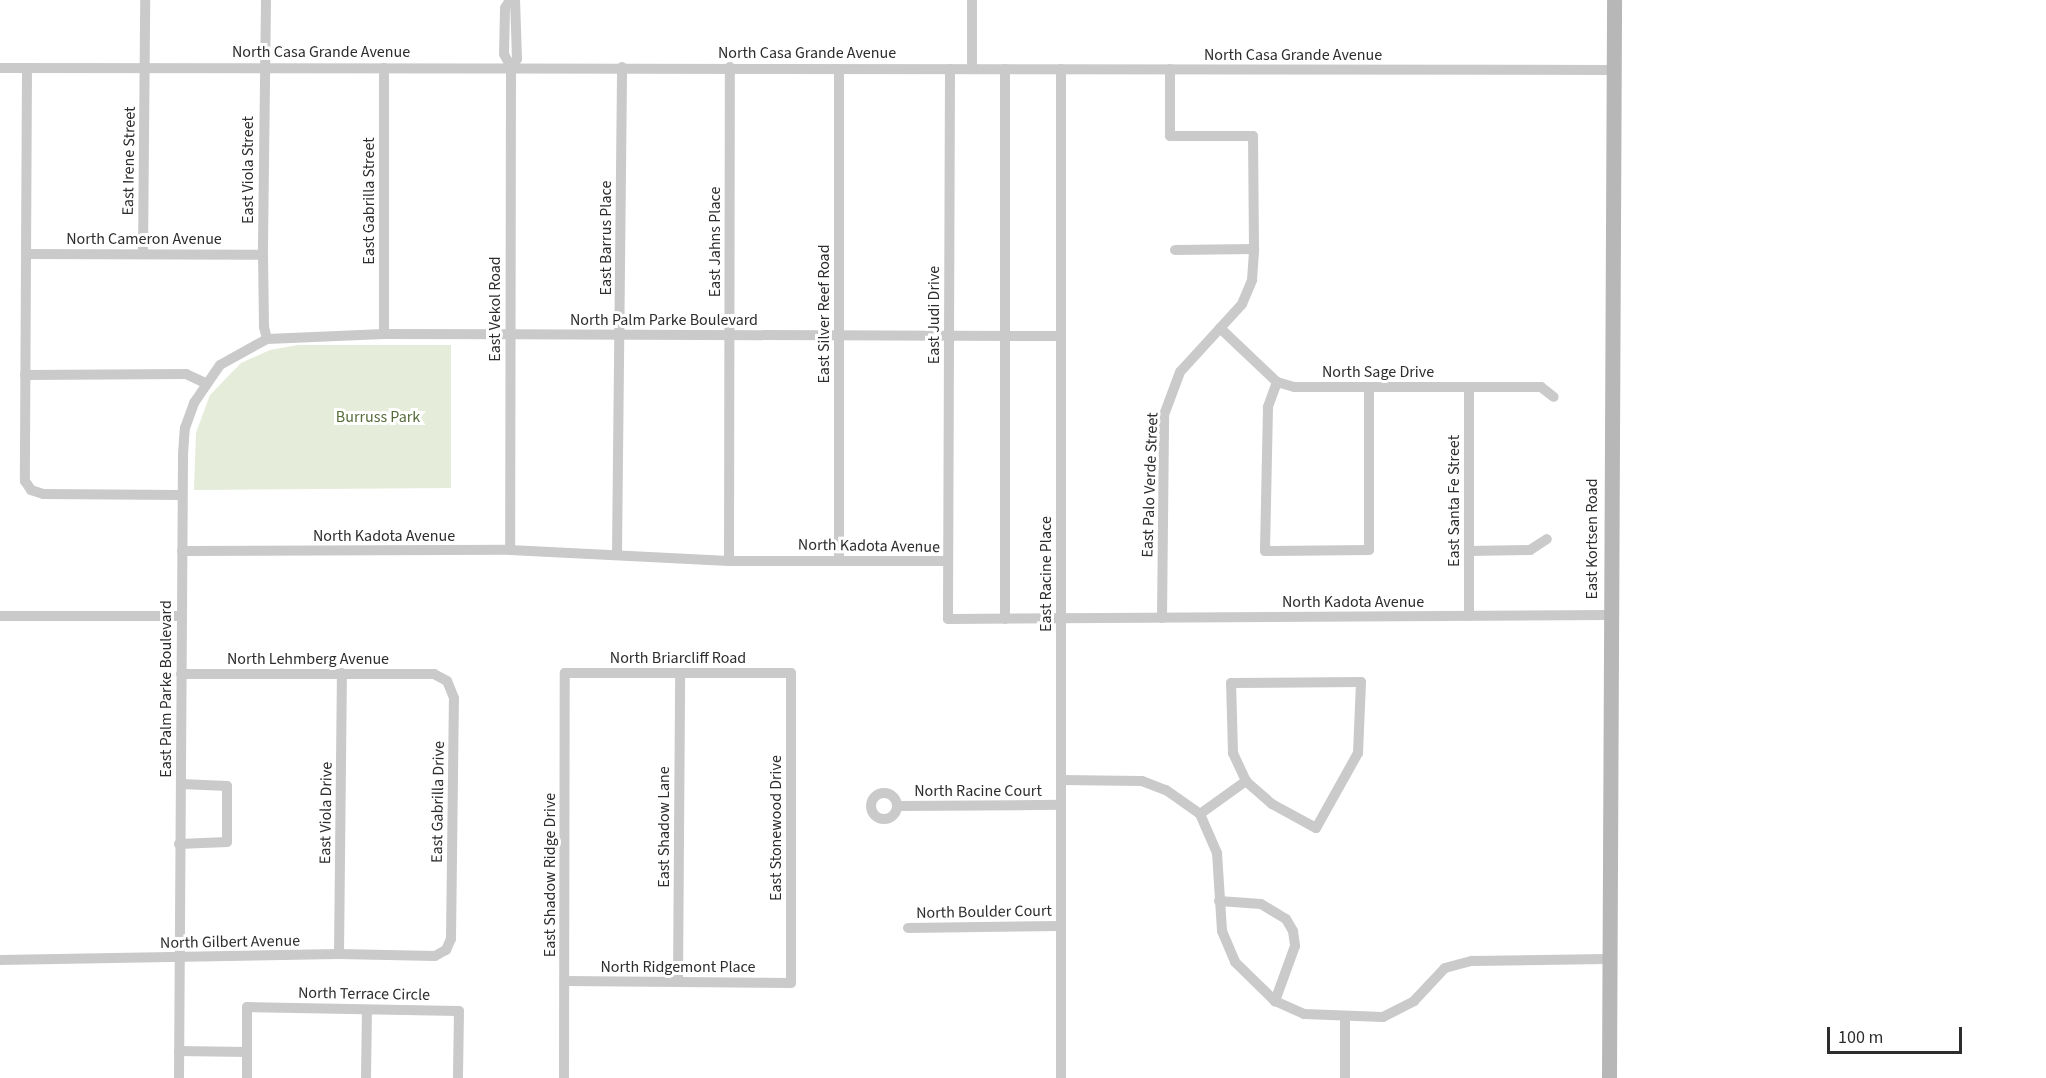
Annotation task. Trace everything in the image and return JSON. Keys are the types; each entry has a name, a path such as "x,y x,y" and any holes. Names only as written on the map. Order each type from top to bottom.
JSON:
{"street":[{"name":"East Irene Street","path":"143,254 145,0"},
{"name":"East Viola Street","path":"266,0 263,67 262,255 264,327 267,339"},
{"name":"East Vekol Road","path":"510,0 505,8 504,54 511,67 510,550"},
{"name":"East Vekol Road","path":"511,67 517,58 515,0"},
{"path":"972,0 972,69"},
{"name":"East Kortsen Road","path":"1609,1078 1607,959 1614,0"},
{"name":"East Barrus Place","path":"617,553 622,67"},
{"name":"North Casa Grande Avenue","path":"0,68 730,67 1613,70"},
{"name":"East Jahns Place","path":"729,561 730,67"},
{"path":"27,68 25,481 31,490 44,494 182,495"},
{"name":"East Gabrilla Street","path":"384,68 384,334"},
{"name":"East Silver Reef Road","path":"838,559 839,69"},
{"name":"East Judi Drive","path":"947,561 950,69"},
{"path":"1005,69 1005,619"},
{"name":"East Racine Place","path":"1061,69 1061,1078"},
{"name":"East Palo Verde Street","path":"1162,618 1164,415 1180,372 1242,304 1252,280 1254,249 1253,136 1170,136 1170,69"},
{"path":"1175,250 1254,249"},
{"name":"North Cameron Avenue","path":"26,254 262,255"},
{"path":"1220,328 1277,382 1268,407 1265,551 1369,550 1369,387"},
{"name":"North Palm Parke Boulevard","path":"267,339 384,334 1060,336"},
{"name":"East Palm Parke Boulevard","path":"179,1078 180,616 185,428 205,383 220,365 267,339"},
{"path":"25,375 186,374 205,383"},
{"name":"North Sage Drive","path":"1277,382 1294,387 1541,387 1554,397"},
{"name":"East Santa Fe Street","path":"1469,387 1469,616"},
{"path":"1469,552 1530,550 1547,538"},
{"name":"North Kadota Avenue","path":"182,551 510,550 617,553 647,559 947,561 948,618 1609,615"},
{"path":"0,616 180,616"},
{"name":"East Viola Drive","path":"339,954 342,673"},
{"name":"North Briarcliff Road","path":"565,673 791,673"},
{"name":"East Shadow Ridge Drive","path":"564,1078 565,673"},
{"name":"East Shadow Lane","path":"678,982 680,673"},
{"name":"East Stonewood Drive","path":"791,673 791,983"},
{"name":"North Lehmberg Avenue","path":"181,674 434,674"},
{"name":"East Gabrilla Drive","path":"434,674 447,681 454,698 451,939"},
{"path":"1361,682 1358,753 1316,828 1272,804 1246,781 1233,753 1231,683 1361,682"},
{"path":"1061,780 1142,781 1166,789 1200,814 1217,853 1221,931 1235,962 1275,1001 1304,1014 1345,1018 1383,1017 1414,1001 1445,968 1472,960 1607,959"},
{"path":"1200,814 1246,781"},
{"path":"179,844 227,842 227,786 181,784"},
{"name":"North Racine Court","path":"897,806 1060,805"},
{"path":"1219,901 1261,904 1286,919 1293,931 1295,946 1275,1001"},
{"name":"North Boulder Court","path":"908,928 1060,926"},
{"name":"North Gilbert Avenue","path":"0,960 178,959 339,954 435,956 446,950 451,939"},
{"name":"North Ridgemont Place","path":"565,981 791,983"},
{"name":"North Terrace Circle","path":"247,1078 247,1007 459,1011 458,1078"},
{"path":"366,1078 367,1010"},
{"path":"1345,1018 1345,1078"},
{"path":"179,1051 247,1052"}],"green space":[{"name":"Burruss Park","path":"298,345 451,345 451,488 194,490 196,433 210,395 241,363 270,350"}]}
